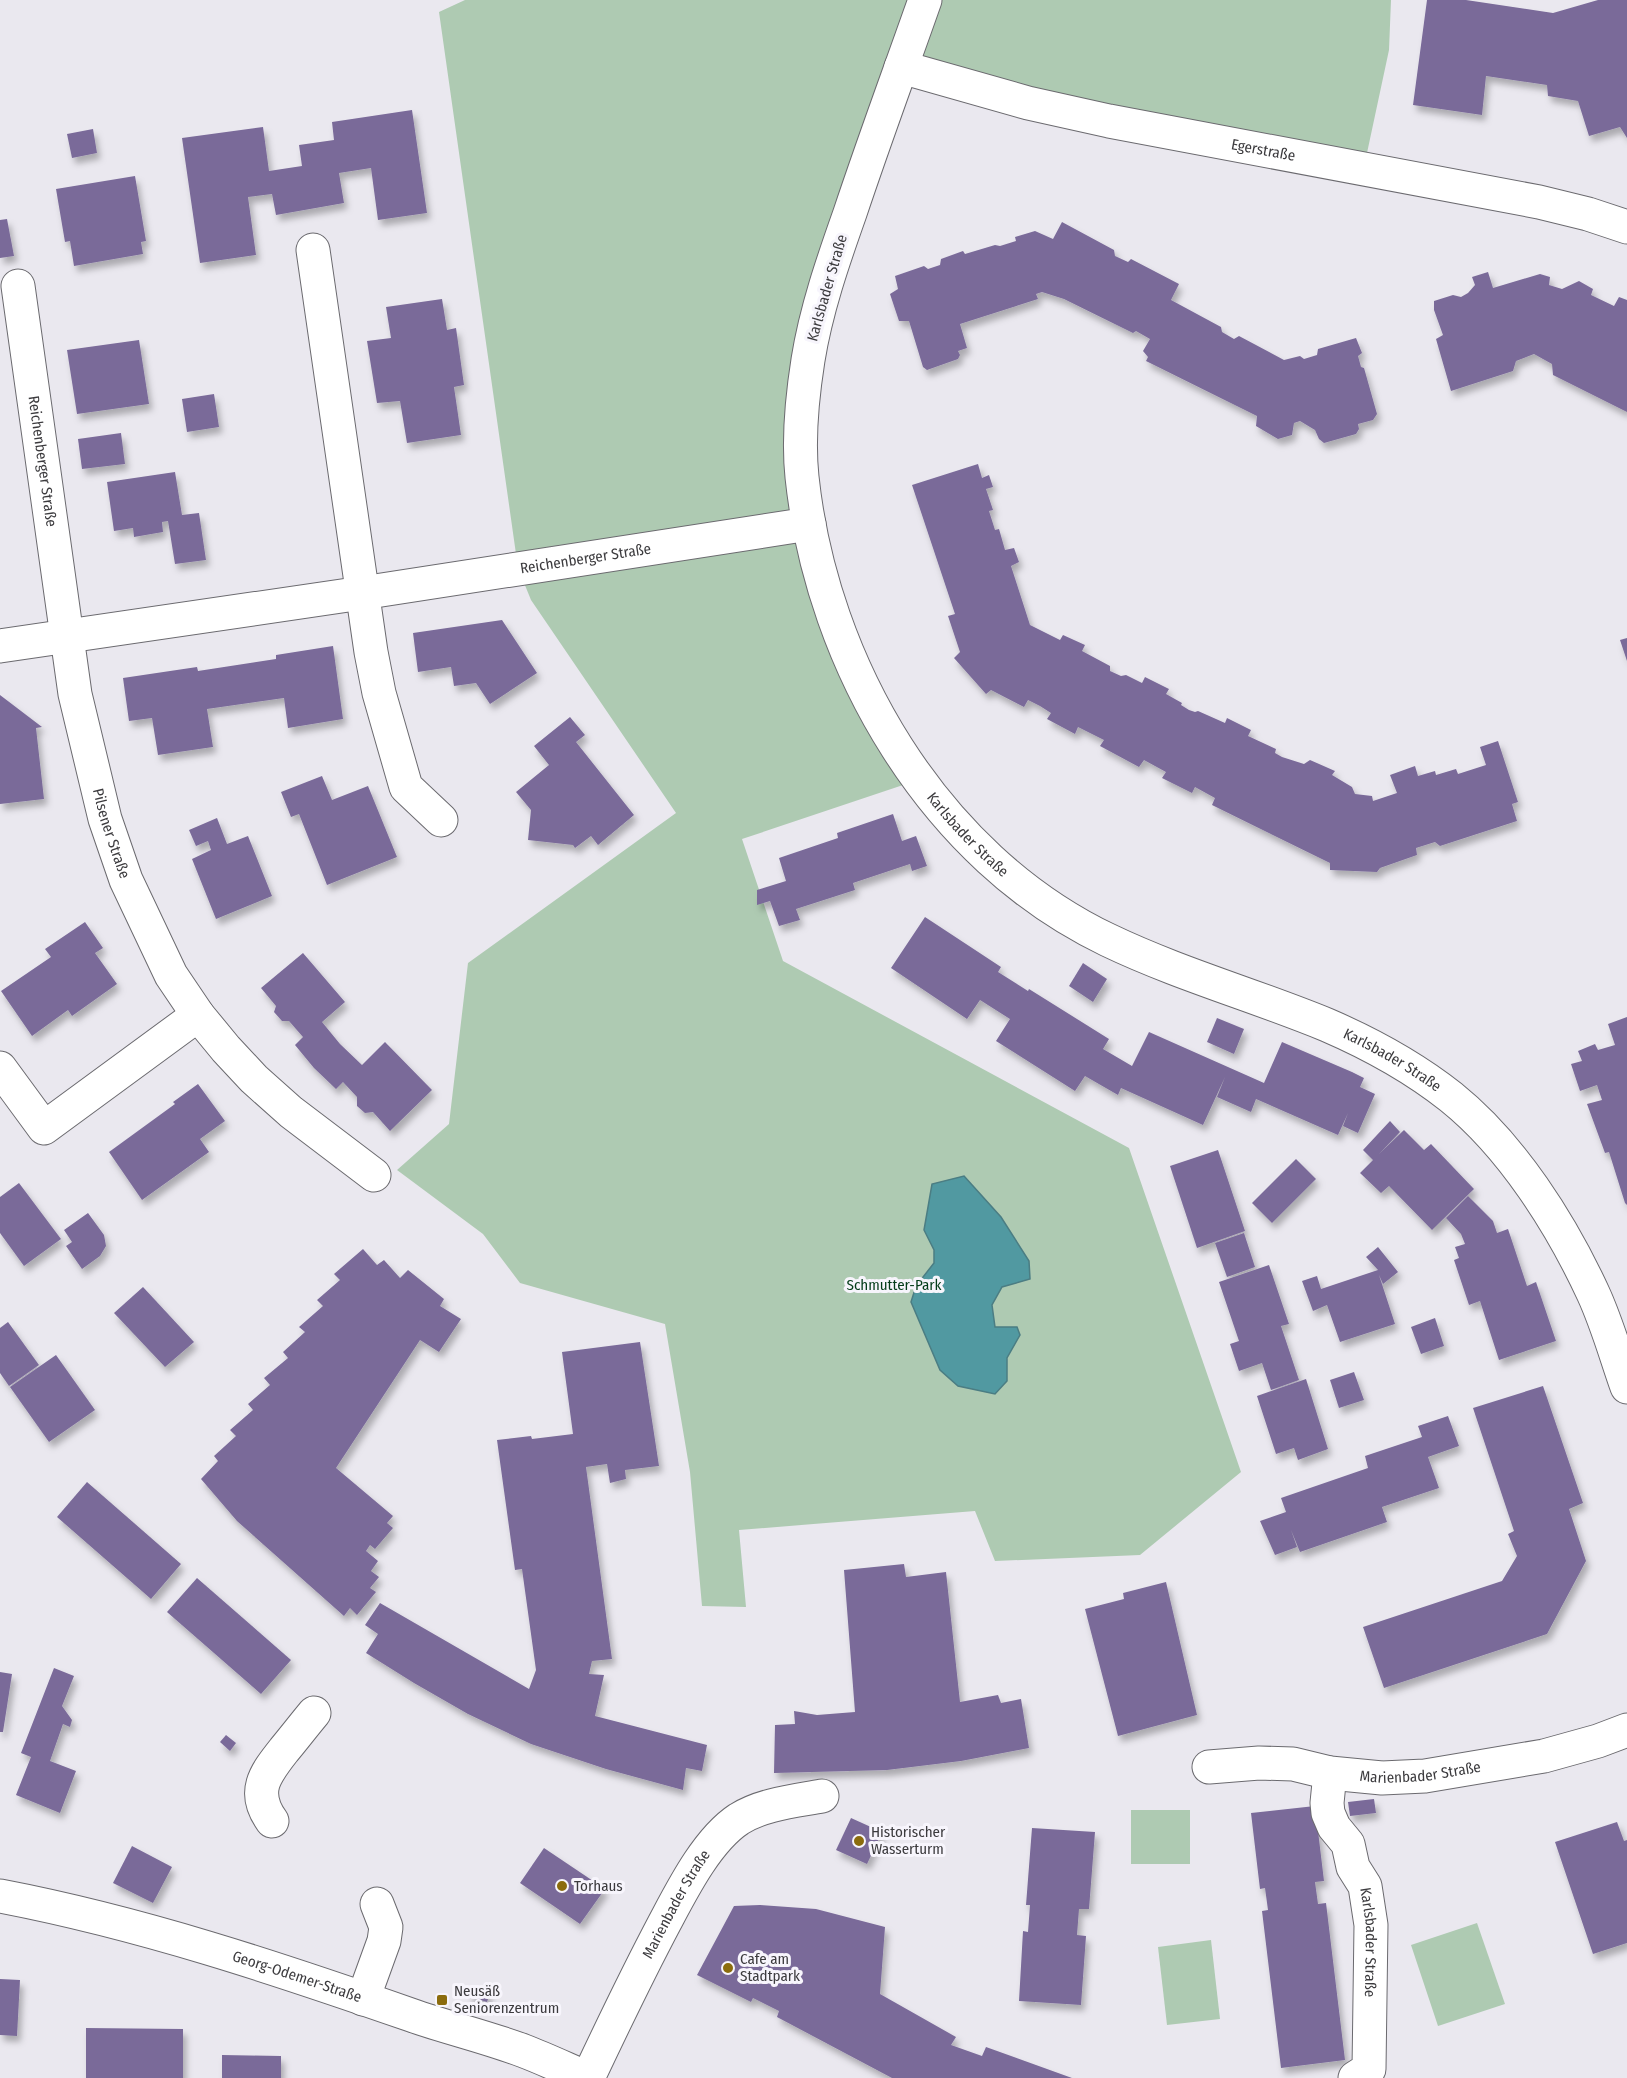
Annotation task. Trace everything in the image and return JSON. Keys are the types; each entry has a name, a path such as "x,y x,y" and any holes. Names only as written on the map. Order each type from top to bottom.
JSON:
{"street":[{"name":"Karlsbader Straße","path":"925,0 836,252 816,318 803,399 802,477 809,524 830,604 860,681 918,780 968,838 1007,874 1063,916 1105,939 1166,966 1324,1024 1369,1044 1418,1073 1454,1099 1491,1136 1521,1171 1548,1210 1573,1252 1595,1297 1627,1387"},
{"name":"Egerstraße","path":"902,67 1052,108 1539,202 1588,214 1627,227"},
{"path":"314,250 362,593 379,693 406,787 441,820"},
{"name":"Reichenberger Straße","path":"18,286 66,637"},
{"name":"Reichenberger Straße","path":"0,646 809,524"},
{"name":"Pilsener Straße","path":"66,637 75,694 105,819 126,880 171,975 198,1015 254,1079 291,1112 374,1175"},
{"path":"0,1068 44,1128 198,1015"},
{"path":"272,1821 265,1811 261,1797 262,1785 269,1769 314,1713"},
{"name":"Marienbader Straße","path":"1209,1767 1258,1762 1293,1764 1330,1773 1382,1778 1425,1776 1544,1756 1598,1741 1627,1730"},
{"name":"Karlsbader Straße","path":"1330,1773 1328,1814 1334,1827 1348,1844 1353,1868 1365,1886 1371,1925 1369,2069 1355,2078"},
{"name":"Marienbader Straße","path":"587,2078 641,1967 684,1887 711,1846 739,1819 777,1805 822,1796"},
{"name":"Georg-Odemer-Straße","path":"0,1896 67,1909 157,1932 250,1960 433,2023 524,2050 587,2078"},
{"path":"363,1999 384,1941 386,1927 378,1904"}],"green space":[{"name":"Schmutter-Park","path":"465,0 1391,0 1389,50 1364,167 901,67 828,278 809,524 918,780 742,839 783,961 1129,1148 1241,1472 1140,1555 995,1561 975,1511 739,1530 746,1607 702,1606 690,1472 665,1324 520,1283 483,1234 397,1170 449,1124 468,963 676,813 531,600 518,568 439,12"},
{"path":"1131,1810 1190,1810 1190,1864 1131,1864"},
{"path":"1477,1923 1505,2004 1438,2026 1411,1945"},
{"path":"1211,1940 1220,2019 1167,2025 1158,1947"}],"water":[{"path":"964,1176 1001,1217 1029,1261 1030,1279 1002,1287 992,1305 995,1327 1017,1327 1020,1335 1007,1358 1007,1381 995,1394 958,1386 940,1370 911,1302 916,1286 934,1263 934,1250 924,1230 932,1184"}],"building":[{"path":"1427,0 1466,0 1553,13 1598,0 1627,0 1627,138 1620,127 1589,136 1578,101 1548,96 1547,85 1486,76 1482,115 1413,105"},
{"path":"412,110 427,213 378,220 371,168 339,173 344,203 276,215 272,194 248,197 256,255 200,263 182,138 263,127 269,171 302,166 299,145 334,140 332,122"},
{"path":"93,129 97,153 72,158 67,134"},
{"path":"135,176 146,241 141,242 143,254 74,266 70,241 65,242 56,189"},
{"path":"7,219 14,256 0,258 0,220"},
{"path":"1062,222 1114,250 1115,256 1128,262 1131,259 1179,284 1171,300 1221,327 1222,332 1234,339 1239,336 1284,360 1300,356 1304,359 1317,355 1318,349 1356,338 1362,353 1358,356 1361,367 1364,368 1377,414 1373,420 1358,424 1359,429 1356,434 1324,443 1319,439 1315,430 1300,421 1294,423 1292,435 1278,439 1256,426 1257,416 1146,361 1148,357 1143,351 1150,339 1064,299 1042,292 1036,294 1038,299 960,324 967,348 958,351 960,355 958,359 927,370 923,367 909,321 899,321 890,294 898,289 895,276 924,266 928,269 940,265 941,259 963,251 965,254 1016,241 1015,237 1035,231 1053,239"},
{"path":"1488,272 1493,288 1540,274 1550,277 1549,285 1562,289 1579,281 1593,289 1591,295 1614,306 1619,297 1627,300 1627,412 1553,375 1552,364 1534,354 1516,361 1513,371 1451,391 1436,339 1443,335 1434,310 1434,301 1453,295 1461,297 1475,285 1472,277"},
{"path":"442,299 447,330 456,328 464,385 454,387 461,435 407,443 400,401 377,403 367,341 391,338 386,307"},
{"path":"139,340 149,404 77,414 67,350"},
{"path":"214,394 219,427 187,432 182,399"},
{"path":"121,433 125,464 82,469 78,439"},
{"path":"978,464 982,478 989,475 993,487 986,489 993,510 989,511 995,530 999,529 1005,550 1014,548 1019,562 1011,566 1030,625 1060,640 1063,635 1085,645 1082,651 1110,666 1110,671 1121,676 1126,675 1142,683 1145,677 1169,689 1166,694 1189,710 1198,711 1225,723 1227,718 1251,730 1248,736 1276,749 1275,753 1282,757 1304,764 1310,760 1335,771 1332,775 1352,787 1355,794 1372,796 1373,801 1397,793 1390,775 1415,766 1418,776 1435,771 1436,775 1456,769 1458,774 1486,765 1480,747 1498,741 1518,802 1512,804 1517,821 1440,846 1435,842 1416,848 1417,855 1380,868 1377,872 1330,870 1330,863 1212,805 1215,798 1195,787 1192,793 1162,778 1166,772 1144,760 1139,767 1100,746 1104,740 1078,727 1075,734 1047,719 1051,713 1040,706 1028,700 1024,707 991,690 986,694 954,658 960,652 948,616 955,614 912,485"},
{"path":"175,472 182,515 199,513 206,560 175,564 168,521 162,522 163,532 134,537 133,528 114,531 107,482"},
{"path":"502,620 537,673 490,704 476,683 454,686 451,667 418,672 413,633"},
{"path":"1627,638 1627,661 1620,640"},
{"path":"333,646 343,719 288,728 284,698 207,709 213,747 158,755 152,718 129,721 123,678 197,667 198,671 276,659 276,655"},
{"path":"0,695 42,727 36,728 44,799 0,804"},
{"path":"570,717 585,735 576,742 634,815 598,845 591,836 575,848 573,845 528,840 531,810 516,792 549,765 534,746"},
{"path":"322,776 332,800 368,786 397,857 327,885 299,814 291,817 281,792"},
{"path":"893,814 902,841 916,836 927,866 912,871 910,864 853,883 855,890 796,909 800,920 779,926 770,901 757,905 757,890 786,881 779,858 838,838 837,833"},
{"path":"217,818 227,844 248,836 272,896 216,919 192,859 211,850 208,841 196,846 189,830"},
{"path":"925,917 1001,967 998,972 1109,1039 1103,1049 1132,1066 1149,1032 1264,1083 1282,1042 1352,1072 1364,1078 1360,1087 1375,1094 1358,1133 1343,1126 1348,1113 1338,1135 1256,1099 1251,1112 1217,1097 1225,1077 1203,1125 1121,1088 1118,1095 1085,1076 1075,1091 996,1041 1010,1019 980,1000 967,1019 891,968"},
{"path":"85,922 103,948 95,953 117,984 72,1016 68,1010 32,1036 1,991 51,957 45,949"},
{"path":"303,953 345,1002 322,1022 340,1044 362,1065 385,1042 432,1090 390,1131 373,1112 365,1113 357,1106 357,1097 343,1082 336,1089 314,1068 295,1045 303,1037 289,1021 282,1021 274,1012 276,1006 261,988"},
{"path":"1083,963 1107,979 1093,1002 1069,986"},
{"path":"1627,1017 1627,1205 1609,1152 1605,1153 1587,1104 1602,1100 1597,1085 1580,1091 1571,1064 1582,1061 1578,1051 1595,1044 1598,1050 1615,1045 1608,1024"},
{"path":"1217,1018 1244,1029 1234,1054 1207,1042"},
{"path":"198,1084 225,1121 200,1139 209,1152 142,1200 109,1152 175,1104 173,1102"},
{"path":"1390,1121 1400,1132 1379,1154 1404,1130 1424,1150 1431,1144 1474,1189 1432,1230 1389,1186 1381,1193 1360,1173 1373,1160 1363,1150"},
{"path":"1218,1150 1245,1231 1197,1248 1170,1166"},
{"path":"1296,1159 1316,1179 1272,1223 1252,1203"},
{"path":"19,1183 61,1239 24,1266 0,1233 0,1197"},
{"path":"1468,1196 1493,1221 1497,1233 1508,1229 1527,1286 1536,1282 1556,1341 1499,1360 1480,1301 1469,1305 1454,1260 1459,1258 1455,1247 1465,1244 1461,1234 1446,1218"},
{"path":"88,1213 104,1235 106,1246 100,1256 82,1269 66,1246 72,1242 64,1230"},
{"path":"1244,1233 1255,1267 1227,1277 1215,1243"},
{"path":"1378,1247 1398,1272 1383,1284 1379,1275 1395,1324 1340,1342 1327,1305 1313,1311 1302,1281 1317,1276 1321,1289 1378,1270 1366,1257"},
{"path":"363,1249 377,1265 384,1260 400,1278 408,1270 444,1299 440,1306 461,1319 439,1352 420,1340 336,1468 393,1516 387,1523 393,1528 375,1549 370,1545 366,1551 378,1561 371,1571 379,1577 370,1588 376,1592 357,1615 350,1608 344,1616 237,1521 201,1479 218,1461 214,1456 236,1436 230,1430 253,1410 248,1404 270,1385 264,1378 288,1358 283,1352 305,1332 299,1327 323,1306 317,1300 340,1280 334,1274"},
{"path":"1269,1265 1289,1324 1281,1326 1299,1380 1271,1390 1262,1363 1239,1371 1230,1344 1239,1341 1219,1282"},
{"path":"143,1287 194,1342 165,1367 114,1313"},
{"path":"1435,1318 1444,1346 1421,1354 1411,1327"},
{"path":"8,1322 39,1365 9,1386 0,1373 0,1328"},
{"path":"640,1342 659,1466 625,1470 626,1479 610,1483 607,1464 586,1467 612,1659 592,1661 589,1674 604,1675 595,1716 707,1745 702,1771 686,1768 683,1790 606,1769 531,1744 468,1714 366,1653 378,1634 365,1625 380,1603 529,1689 536,1670 522,1569 515,1570 497,1440 573,1434 562,1352"},
{"path":"56,1355 95,1410 49,1442 10,1387"},
{"path":"1354,1372 1364,1400 1339,1408 1330,1380"},
{"path":"1306,1379 1328,1449 1298,1460 1294,1448 1276,1454 1257,1396"},
{"path":"1543,1386 1583,1503 1569,1509 1586,1561 1547,1634 1384,1688 1363,1627 1502,1581 1517,1556 1508,1534 1514,1531 1473,1408"},
{"path":"1448,1416 1459,1446 1428,1457 1439,1488 1382,1507 1387,1522 1300,1552 1291,1530 1297,1547 1275,1555 1260,1521 1286,1512 1281,1498 1368,1468 1365,1456 1422,1437 1418,1426"},
{"path":"87,1482 181,1564 151,1599 57,1517"},
{"path":"904,1564 906,1577 946,1572 960,1702 998,1695 1001,1703 1021,1699 1029,1748 961,1761 887,1770 774,1773 775,1725 795,1724 794,1711 817,1715 855,1712 844,1570"},
{"path":"197,1578 291,1660 261,1694 167,1612"},
{"path":"1166,1582 1197,1715 1118,1736 1085,1609 1124,1599 1123,1593"},
{"path":"54,1668 74,1676 62,1706 72,1720 70,1727 63,1724 50,1761 76,1771 60,1813 16,1795 31,1757 21,1753"},
{"path":"0,1672 12,1674 3,1732 0,1732"},
{"path":"226,1735 236,1743 230,1751 220,1742"},
{"path":"1374,1799 1376,1813 1350,1816 1348,1802"},
{"path":"1315,1806 1324,1881 1315,1882 1318,1904 1326,1903 1345,2060 1281,2068 1262,1911 1268,1910 1265,1888 1260,1889 1251,1813"},
{"name":"Historischer Wasserturm","path":"851,1818 882,1832 867,1864 836,1850"},
{"path":"1617,1822 1624,1841 1627,1840 1627,1943 1593,1954 1555,1842"},
{"path":"1032,1828 1095,1832 1089,1909 1079,1909 1077,1935 1086,1936 1081,2005 1019,2001 1023,1931 1028,1932 1030,1905 1026,1905"},
{"path":"132,1846 172,1867 153,1903 113,1883"},
{"name":"Torhaus","path":"544,1848 605,1889 580,1924 520,1883"},
{"path":"760,1905 816,1909 885,1927 880,1994 956,2037 951,2045 982,2056 986,2047 1072,2078 892,2078 777,2017 779,2011 753,1998 751,2002 697,1975 734,1906"},
{"path":"0,1979 20,1980 17,2036 0,2035"},
{"path":"472,1987 490,1993 487,2002 468,1996"},
{"path":"86,2028 183,2029 183,2078 86,2078"},
{"path":"222,2055 281,2056 281,2078 222,2078"}],"place":[{"name":"Historischer Wasserturm","path":"859,1841"},
{"name":"Torhaus","path":"562,1886"},
{"name":"Cafe am Stadtpark","path":"728,1968"},
{"name":"Neusäß Seniorenzentrum","path":"442,2000"}]}
